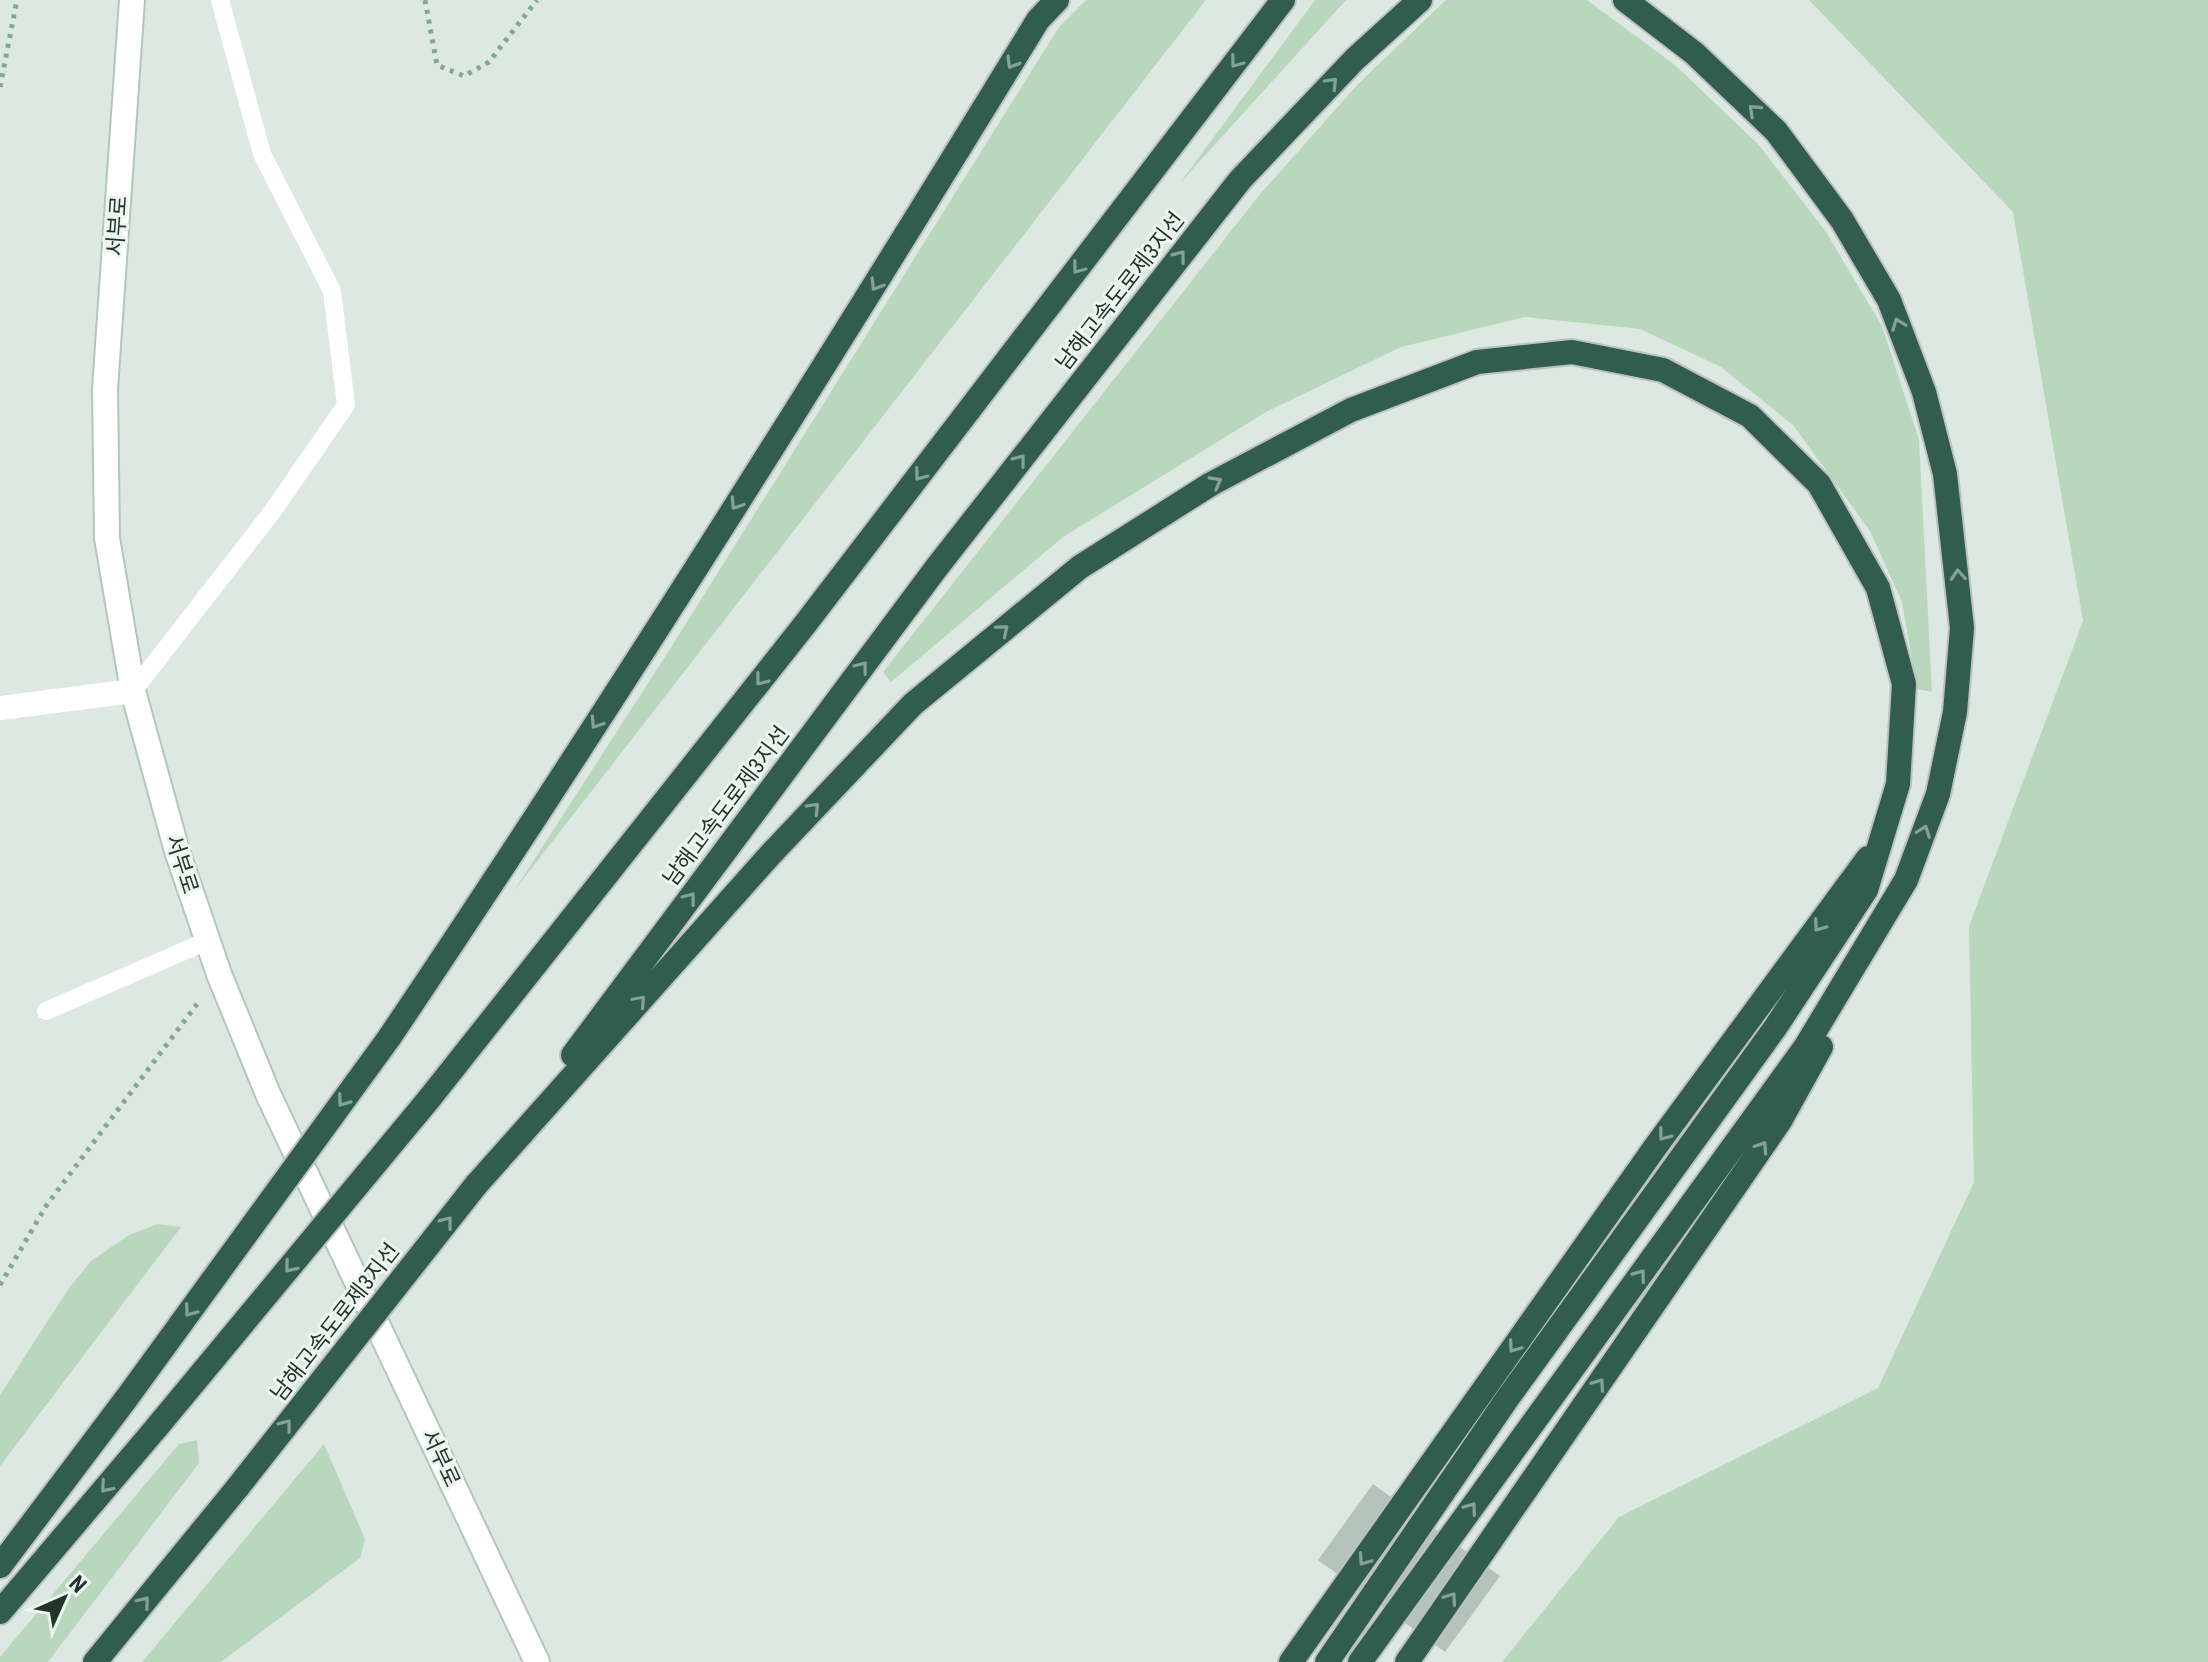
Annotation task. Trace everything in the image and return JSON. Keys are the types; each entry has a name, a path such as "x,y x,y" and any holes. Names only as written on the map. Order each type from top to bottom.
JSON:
{"highway":[{"path":"0,1566 389,1038 484,898 855,319 1038,20 1057,0"},
{"path":"0,1612 429,1099 806,623 1283,0"},
{"name":"남해고속도로제3지선","path":"95,1662 238,1487 476,1185 937,567 1240,180 1355,59 1420,0"},
{"path":"1407,1662 1780,1121 1852,993 1906,880 1938,794 1955,712 1962,628 1945,474 1924,392 1889,300 1842,220 1776,131 1694,53 1625,0"},
{"path":"476,1185 770,855 913,704 1080,567 1211,484 1351,410 1477,362 1572,352 1663,370 1750,416 1819,484 1878,588 1904,684 1898,784 1866,890 1775,1028 1507,1399 1327,1662"},
{"path":"1291,1662 1656,1146 1881,840"},
{"path":"1360,1662 1806,1046 1906,880"}],"main road":[{"name":"서부로","path":"132,0 105,389 107,538 133,691 177,851 207,941 268,1094 537,1662"},
{"path":"0,708 133,691"}],"lane":[{"path":"133,691 272,512 346,405 332,291 262,154 220,0"},
{"path":"46,1011 207,941"}],"path":[{"path":"0,87 17,0"},
{"path":"425,0 437,65 464,76 489,62 537,0"},
{"path":"0,1285 46,1206 219,974"}],"green space":[{"path":"1086,0 1206,0 514,891 670,649 1059,27"},
{"path":"1315,0 1346,0 1180,183"},
{"path":"1446,0 1587,0 1675,65 1759,145 1826,232 1882,326 1919,440 1932,692 1917,689 1902,602 1870,531 1793,425 1721,367 1640,329 1525,317 1401,347 1266,412 1063,537 891,682 883,672 1261,193 1358,84"},
{"path":"1809,0 2208,0 2208,1662 1502,1662 1619,1517 1878,1388 1974,1182 1969,926 2083,621 2013,212"},
{"path":"158,1224 181,1227 0,1466 0,1395 69,1288 91,1261 129,1235"},
{"path":"197,1440 199,1463 48,1662 0,1662 0,1657 179,1444"},
{"path":"324,1444 365,1539 360,1558 221,1662 142,1662"}],"building":[{"path":"1373,1484 1500,1576 1445,1652 1318,1560"}]}
